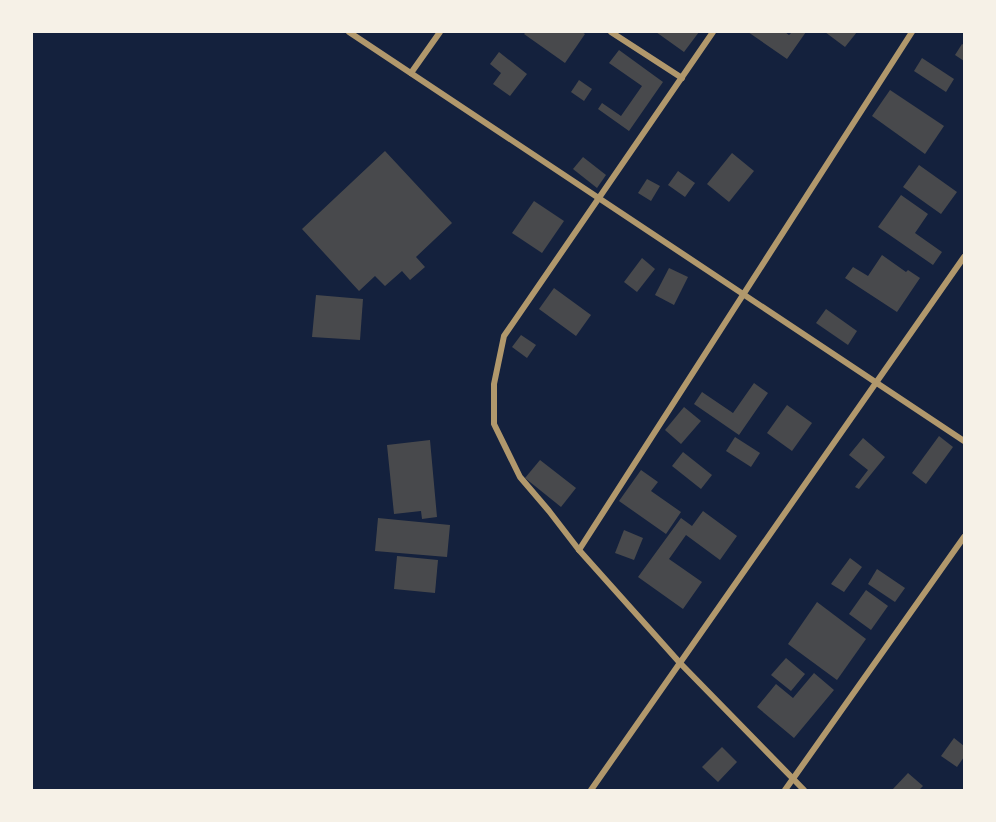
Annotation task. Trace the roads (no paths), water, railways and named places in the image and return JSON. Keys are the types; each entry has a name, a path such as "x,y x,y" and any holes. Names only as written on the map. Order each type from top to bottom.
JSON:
{"street":[{"path":"349,32 964,441"},
{"path":"411,73 440,32"},
{"path":"611,32 682,78"},
{"path":"713,32 504,336 494,384 494,424 520,477 579,550 680,663 804,790"},
{"path":"579,550 912,32"},
{"path":"591,790 964,257"},
{"path":"784,790 964,537"}]}
